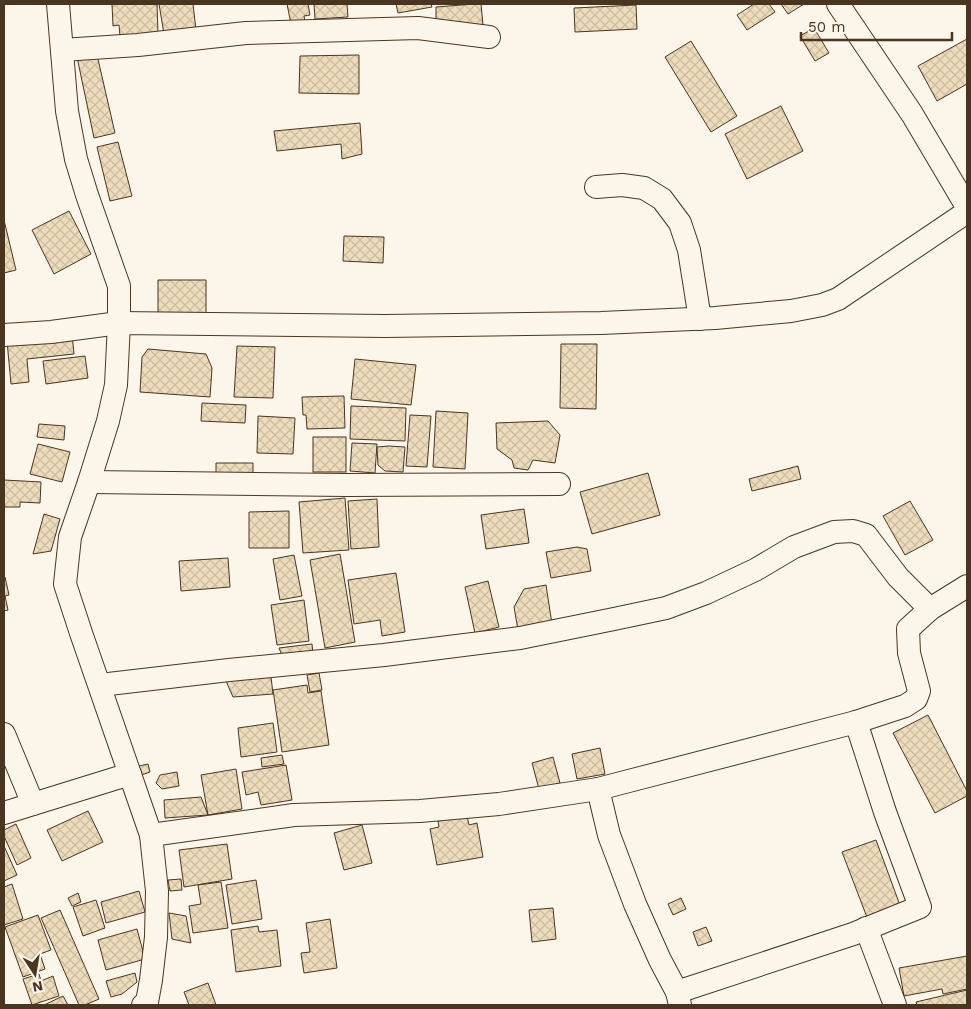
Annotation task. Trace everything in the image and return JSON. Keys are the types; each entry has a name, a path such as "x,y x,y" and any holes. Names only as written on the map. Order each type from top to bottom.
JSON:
{"street":[{"path":"58,4 67,111 76,159 119,286 116,385 108,422 70,537 65,584 151,835 157,891 156,938 146,1004"},
{"path":"838,4 912,114 967,206"},
{"path":"62,50 138,45 246,33 418,28 489,37"},
{"path":"596,188 622,185 644,188 662,199 680,223 689,250 700,319"},
{"path":"4,336 119,323 385,326 601,324 791,312 822,305 838,299 967,212"},
{"path":"89,482 336,485 559,484"},
{"path":"100,685 384,655 520,638 614,619 666,608 755,570 794,547 834,532 853,531 866,535 898,577 930,609"},
{"path":"151,835 294,815 420,811 499,804 598,789 856,722 905,706 916,699 919,690 908,653 908,629 930,609 967,586"},
{"path":"598,789 608,835 635,904 678,999 920,906 856,722"},
{"path":"4,734 33,804"},
{"path":"4,813 130,774"},
{"path":"866,928 895,1005"}],"building":[{"path":"112,4 157,4 158,34 120,36 119,25 113,26"},
{"path":"159,4 193,4 196,30 164,34"},
{"path":"287,4 308,4 310,15 304,16 306,27 292,29"},
{"path":"314,4 347,4 348,17 315,19"},
{"path":"396,4 431,4 432,7 398,13"},
{"path":"481,4 483,25 436,23 436,7"},
{"path":"754,4 769,4 775,12 747,30 737,15"},
{"path":"781,4 804,4 788,14"},
{"path":"636,5 637,29 575,32 574,8"},
{"path":"814,28 829,53 815,61 800,36"},
{"path":"967,39 967,84 937,101 918,66"},
{"path":"691,41 737,116 711,132 665,57"},
{"path":"97,55 115,133 94,138 77,57"},
{"path":"359,55 359,94 299,93 300,56"},
{"path":"781,106 803,151 747,179 725,134"},
{"path":"360,123 362,154 342,159 341,144 277,151 274,131"},
{"path":"118,142 132,196 110,201 97,147"},
{"path":"69,211 91,254 54,274 32,230"},
{"path":"4,220 16,270 4,273"},
{"path":"344,236 384,237 383,263 343,261"},
{"path":"158,280 206,280 206,314 158,315"},
{"path":"72,334 74,354 27,359 29,382 11,384 7,341"},
{"path":"561,344 597,344 596,409 560,408"},
{"path":"237,346 275,347 273,398 234,397"},
{"path":"148,349 206,354 212,368 210,397 140,392 142,357"},
{"path":"85,356 88,378 46,384 43,361"},
{"path":"355,359 416,365 411,405 351,399"},
{"path":"344,396 345,428 307,429 306,415 303,415 302,397"},
{"path":"202,403 246,405 245,423 201,421"},
{"path":"351,406 406,408 405,441 350,439"},
{"path":"436,411 468,413 465,469 433,467"},
{"path":"410,415 431,416 427,467 406,466"},
{"path":"258,416 295,418 293,454 257,453"},
{"path":"548,421 560,435 555,463 533,460 528,470 514,468 512,460 497,449 496,423"},
{"path":"39,424 65,426 64,440 37,437"},
{"path":"313,437 346,437 346,472 313,472"},
{"path":"352,443 377,444 375,473 350,471"},
{"path":"38,444 70,452 62,482 30,474"},
{"path":"377,447 405,447 403,472 385,471 378,465"},
{"path":"216,463 253,463 253,475 216,474"},
{"path":"798,466 801,479 752,491 749,479"},
{"path":"648,473 660,515 592,534 580,492"},
{"path":"4,480 41,482 40,503 20,502 20,507 4,507"},
{"path":"345,498 349,550 303,553 299,502"},
{"path":"377,499 379,547 351,549 348,501"},
{"path":"910,501 933,540 905,555 883,516"},
{"path":"524,509 529,543 486,549 481,515"},
{"path":"289,511 289,548 249,548 249,512"},
{"path":"44,514 60,519 51,551 33,554"},
{"path":"577,547 587,549 591,571 551,578 546,552"},
{"path":"340,554 355,642 325,648 310,560"},
{"path":"294,555 302,596 280,600 273,559"},
{"path":"228,558 230,587 181,591 179,561"},
{"path":"396,573 405,632 382,636 380,620 354,624 348,580"},
{"path":"4,577 9,595 5,596 8,610 4,611"},
{"path":"488,581 499,627 475,633 465,587"},
{"path":"546,585 552,624 518,630 514,607 524,589"},
{"path":"304,600 309,641 277,645 271,605"},
{"path":"312,644 313,654 283,658 279,648"},
{"path":"319,673 322,690 310,692 307,675"},
{"path":"271,677 273,694 233,697 226,681"},
{"path":"307,685 308,693 321,691 329,745 282,752 273,690"},
{"path":"928,715 967,791 967,796 935,813 893,733"},
{"path":"273,723 277,752 241,757 238,728"},
{"path":"600,748 605,774 577,779 572,754"},
{"path":"282,755 284,764 262,767 261,758"},
{"path":"553,757 560,783 539,789 532,763"},
{"path":"148,764 150,772 141,775 139,766"},
{"path":"286,765 292,800 261,805 258,792 246,795 242,772"},
{"path":"236,769 242,809 208,815 201,775"},
{"path":"177,772 179,786 162,789 156,783 160,775"},
{"path":"201,797 208,815 165,818 164,800"},
{"path":"88,811 103,842 62,861 47,830"},
{"path":"467,816 469,825 477,823 483,857 437,865 430,829 439,827 438,821"},
{"path":"16,824 31,858 17,865 4,836 4,830"},
{"path":"362,825 372,863 344,870 334,833"},
{"path":"876,840 901,908 868,920 842,852"},
{"path":"227,844 232,879 184,887 179,850"},
{"path":"4,846 17,875 4,881"},
{"path":"181,879 182,890 170,891 168,880"},
{"path":"256,880 262,919 232,924 226,885"},
{"path":"221,882 228,928 193,933 189,906 201,904 198,885"},
{"path":"12,884 23,919 4,925 4,887"},
{"path":"139,891 145,912 106,923 101,902"},
{"path":"78,893 81,902 72,906 68,898"},
{"path":"681,898 686,909 673,915 668,904"},
{"path":"96,900 105,928 83,936 73,907"},
{"path":"553,908 556,939 532,942 529,910"},
{"path":"60,910 99,999 85,1005 79,1005 41,918"},
{"path":"169,913 186,916 191,943 172,939"},
{"path":"38,915 51,950 40,954 45,969 23,977 5,927"},
{"path":"330,919 337,968 304,973 301,953 310,952 306,923"},
{"path":"258,926 259,932 277,930 281,966 236,972 231,930"},
{"path":"706,927 712,941 698,946 693,932"},
{"path":"137,929 145,959 106,970 98,940"},
{"path":"967,956 967,989 943,994 942,989 904,996 899,968"},
{"path":"135,973 137,982 122,994 111,997 106,981"},
{"path":"39,974 41,981 53,976 59,996 32,1005 23,979"},
{"path":"208,983 216,1005 189,1005 184,992"},
{"path":"967,990 967,1005 917,1005 916,1002"},
{"path":"63,996 68,1005 44,1005"}]}
